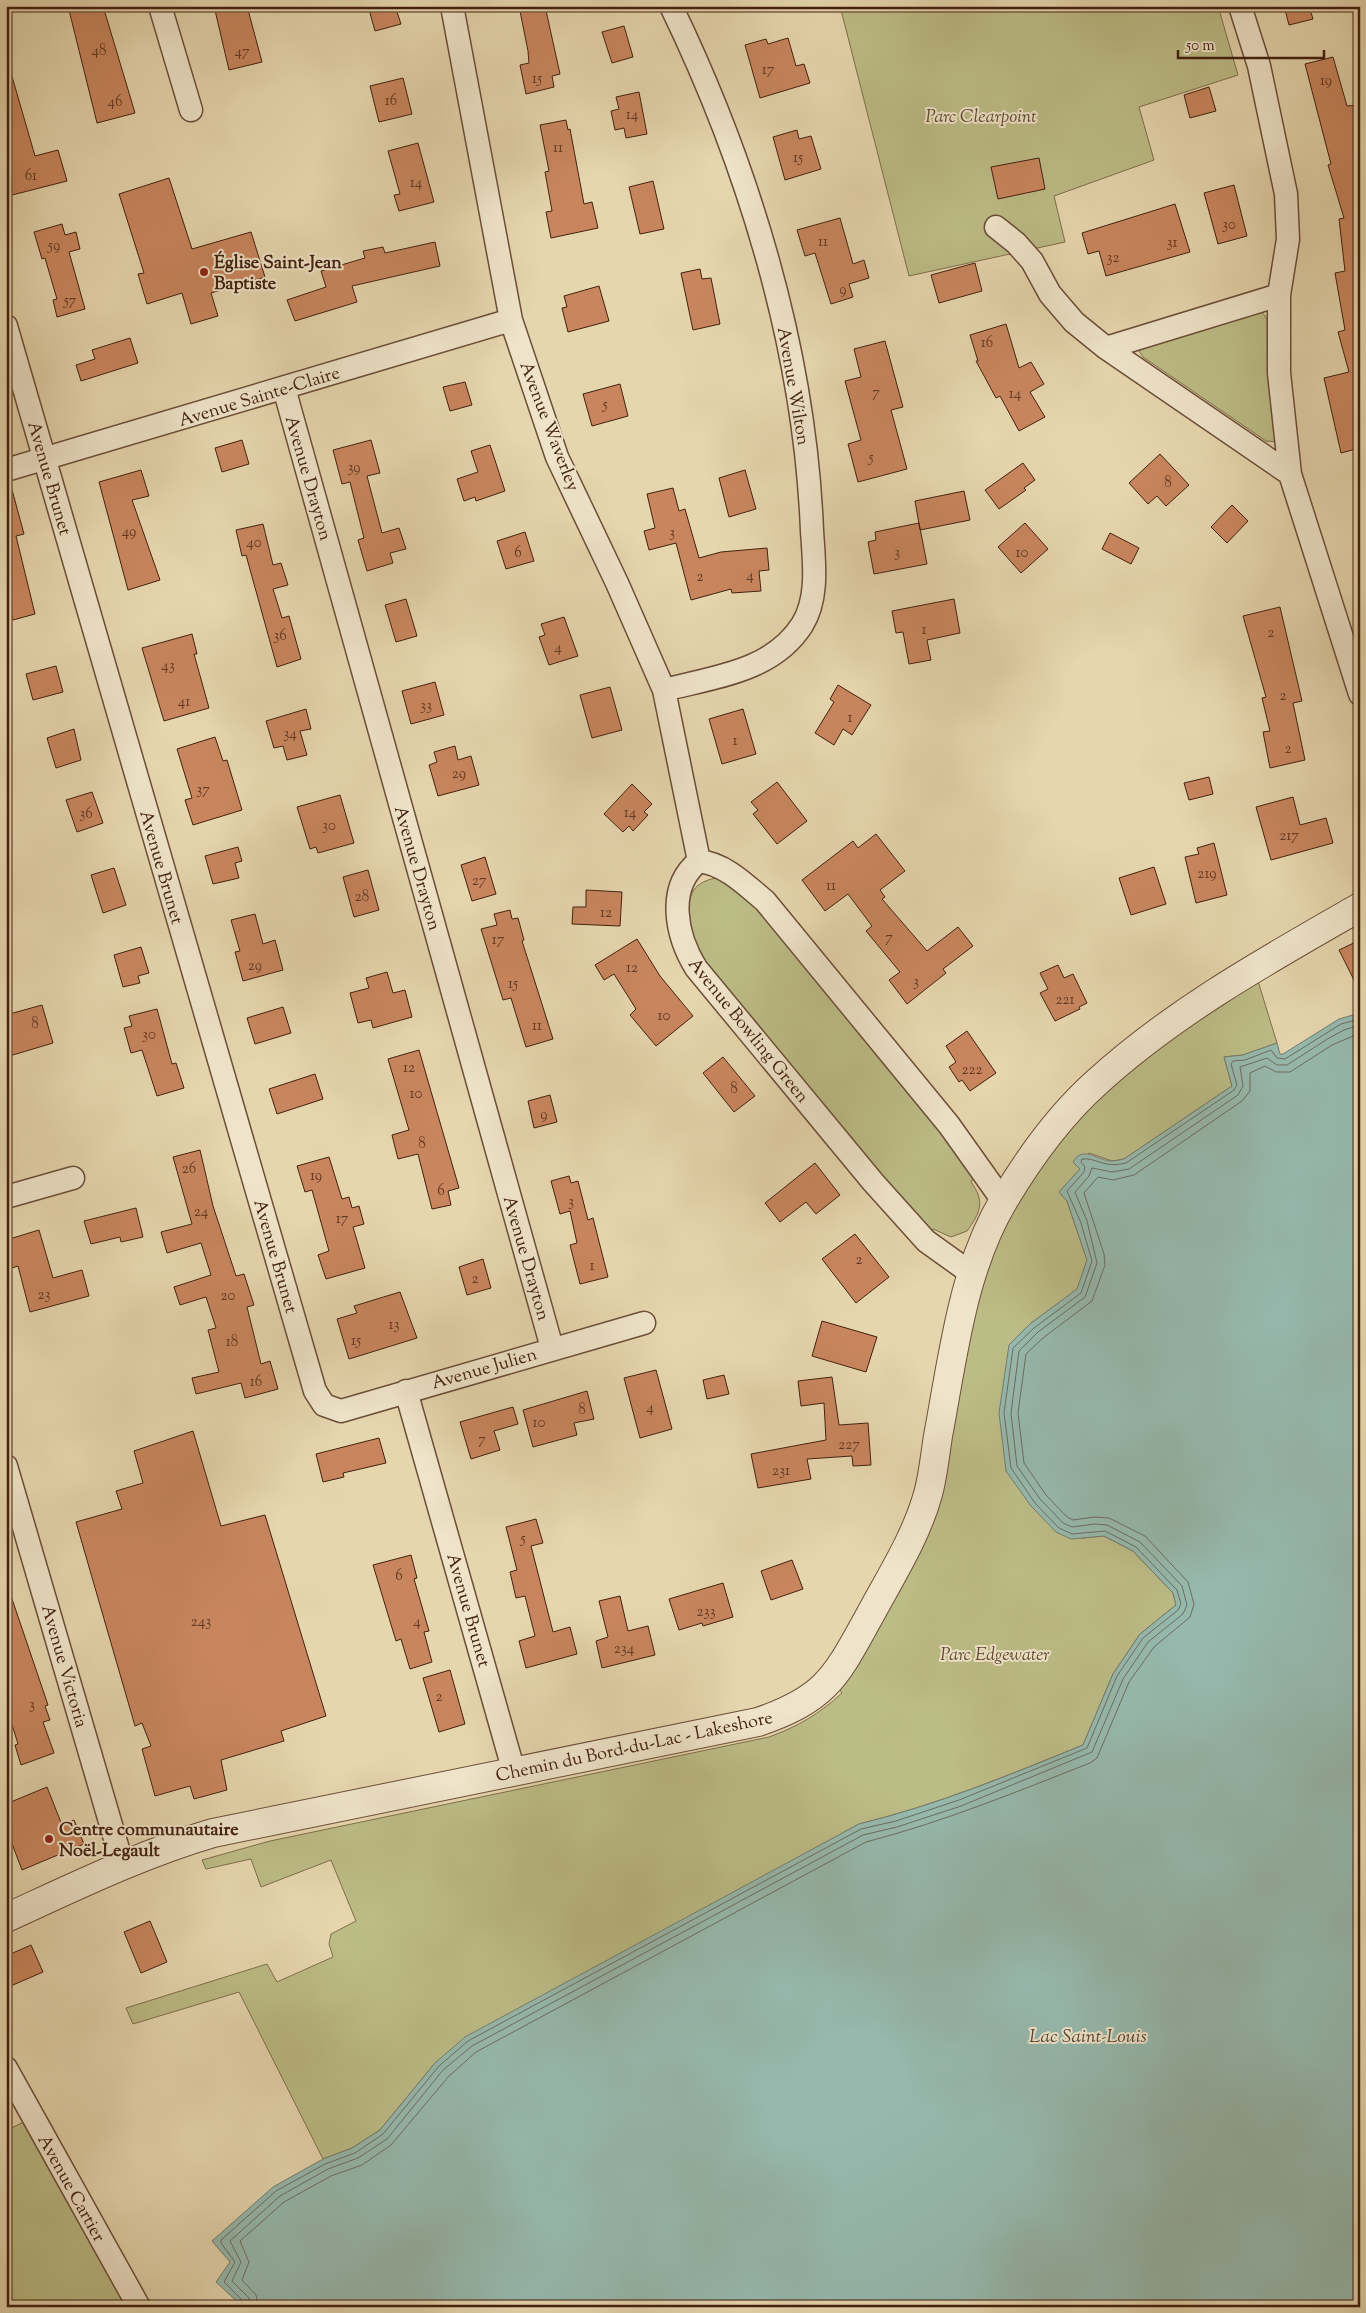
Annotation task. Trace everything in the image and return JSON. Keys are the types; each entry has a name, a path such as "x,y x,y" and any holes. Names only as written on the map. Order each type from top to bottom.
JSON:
{"street":[{"path":"160,6 191,110"},
{"name":"Avenue Waverley","path":"452,6 511,320 557,456 617,583 664,690 699,861"},
{"name":"Avenue Wilton","path":"664,690 745,669 769,658 793,638 803,624 814,589 812,511 805,452 791,359 775,287 755,217 725,129 691,47 671,6"},
{"path":"1240,6 1259,66 1286,194 1288,239 1279,296 1279,373 1290,474 1360,694"},
{"path":"996,227 1016,243 1032,261 1050,294 1074,322 1106,348 1290,474"},
{"path":"1106,348 1279,296"},
{"name":"Avenue Sainte-Claire","path":"6,470 511,320"},
{"name":"Avenue Brunet","path":"6,326 315,1392 324,1405"},
{"name":"Avenue Drayton","path":"284,388 552,1348"},
{"path":"699,861 711,862 725,869 764,901 949,1125 1003,1201"},
{"name":"Avenue Bowling Green","path":"699,861 690,868 685,878 677,910 682,940 696,968 926,1241 972,1274"},
{"name":"Chemin du Bord-du-Lac - Lakeshore","path":"6,1918 123,1866 186,1841 213,1833 758,1722 802,1704 835,1676 849,1654 906,1547 926,1500 957,1334 972,1274 982,1246 1003,1201 1051,1131 1096,1083 1156,1034 1259,965 1360,907"},
{"path":"6,1198 73,1178"},
{"name":"Avenue Julien","path":"324,1405 341,1411 552,1348 644,1323"},
{"name":"Avenue Brunet","path":"406,1392 514,1772"},
{"name":"Avenue Victoria","path":"6,1466 123,1866"},
{"name":"Avenue Cartier","path":"6,2068 139,2307"}],"green space":[{"name":"Parc Clearpoint","path":"840,6 1218,6 1238,75 1139,107 1154,160 1054,196 1065,242 909,276"},
{"path":"1257,309 1266,317 1269,328 1278,442 1266,441 1143,357 1139,351 1139,345"},
{"path":"716,878 728,882 754,902 925,1109 974,1178 971,1182 978,1195 980,1206 976,1218 967,1231 951,1237 933,1229 930,1232 711,973 693,942 689,906 692,893 696,888 707,880"},
{"name":"Parc Edgewater","path":"1258,981 1277,1043 1243,1055 1224,1057 1232,1086 1124,1159 1112,1161 1089,1153 1080,1169 1059,1192 1067,1201 1087,1260 1078,1289 1030,1324 1009,1345 1082,1538 1104,1536 1133,1551 1173,1593 1176,1605 1140,1634 1113,1674 1083,1745 945,1799 859,1824 435,2063 380,2130 352,2148 323,2159 239,1992 133,2024 126,2008 267,1964 277,1982 333,1957 329,1944 331,1934 356,1921 331,1860 261,1887 251,1859 206,1869 202,1860 270,1841 769,1737 808,1719 842,1693 840,1690 869,1644 968,1324 1002,1231 1029,1182 1069,1129 1137,1061"},
{"path":"33,2117 139,2307 6,2307 6,2131"}],"water":[{"name":"Lac Saint-Louis","path":"1360,1013 1360,2307 243,2307 216,2282 230,2262 212,2241 273,2187 323,2159 352,2148 380,2130 435,2063 465,2037 859,1824 945,1799 1083,1745 1113,1674 1140,1634 1176,1605 1173,1593 1133,1551 1104,1536 1071,1539 1056,1532 1031,1506 1006,1471 999,1413 1009,1345 1030,1324 1077,1289 1087,1260 1067,1201 1059,1192 1080,1169 1073,1162 1077,1157 1085,1154 1111,1161 1124,1159 1232,1086 1224,1057 1243,1055 1277,1043 1280,1054 1283,1054 1339,1019"}],"building":[{"path":"68,6 103,6 135,113 97,123"},
{"path":"214,6 247,6 262,62 229,70"},
{"path":"368,6 395,6 401,24 375,31"},
{"path":"519,6 545,6 560,74 552,76 554,87 526,94 520,65 529,63"},
{"path":"1284,6 1309,6 1313,19 1289,25"},
{"path":"624,26 633,57 612,63 602,32"},
{"path":"788,38 796,66 804,64 810,83 760,98 745,45 766,39 768,44"},
{"path":"1333,57 1347,106 1360,105 1360,448 1341,453 1324,378 1349,372 1338,332 1345,330 1335,273 1345,271 1339,219 1344,218 1328,165 1331,164 1305,64"},
{"path":"11,73 35,156 58,150 67,181 12,195 6,174 6,74"},
{"path":"403,78 412,114 379,122 370,86"},
{"path":"1209,87 1216,111 1190,118 1184,95"},
{"path":"639,92 647,134 626,138 624,128 615,130 611,111 619,109 616,97"},
{"path":"566,120 568,130 570,129 584,204 592,202 598,228 551,238 546,212 552,211 545,172 549,171 540,125"},
{"path":"797,130 799,139 811,136 821,169 785,180 773,137"},
{"path":"418,143 434,202 399,211 394,195 400,194 388,151"},
{"path":"1039,158 1045,189 998,199 991,167"},
{"path":"169,178 192,249 251,232 265,277 211,293 218,316 191,324 182,293 147,304 138,274 144,273 119,194"},
{"path":"653,181 664,229 640,234 629,187"},
{"path":"1234,185 1247,236 1218,244 1204,193"},
{"path":"1175,204 1190,252 1106,276 1099,251 1088,254 1082,233"},
{"path":"840,218 853,264 864,260 869,278 849,284 853,297 831,304 815,253 805,256 797,230"},
{"path":"62,224 65,235 76,232 80,249 69,252 85,309 57,317 53,300 57,299 45,258 42,259 34,232"},
{"path":"435,242 440,266 352,286 357,302 295,321 287,300 326,287 321,271 365,258 363,251 383,247 385,253"},
{"path":"975,263 982,291 939,303 931,275"},
{"path":"700,269 702,279 711,278 720,324 693,330 681,273"},
{"path":"599,286 609,321 568,332 562,308 567,307 564,296"},
{"path":"1006,324 1019,368 1031,362 1044,384 1030,392 1045,417 1019,431 1000,396 996,398 976,361 978,361 970,335"},
{"path":"130,338 138,363 81,381 76,365 95,359 92,350"},
{"path":"885,341 903,407 891,410 907,469 858,482 848,444 861,440 845,381 861,377 854,349"},
{"path":"465,382 472,405 450,411 443,387"},
{"path":"620,384 628,416 592,426 583,394"},
{"path":"242,440 249,464 222,472 215,448"},
{"path":"371,440 380,473 367,476 382,533 399,528 406,549 390,553 393,563 367,571 358,540 364,538 350,482 342,484 333,450"},
{"path":"490,445 505,491 476,501 475,497 464,501 457,479 478,472 471,451"},
{"path":"1160,454 1189,485 1166,506 1157,496 1148,504 1129,483"},
{"path":"1023,463 1035,480 1024,488 1026,490 999,509 985,490"},
{"path":"141,470 149,496 132,500 160,580 128,590 99,482"},
{"path":"745,470 756,509 729,517 719,478"},
{"path":"11,486 24,534 16,536 35,614 13,620 6,591 6,487"},
{"path":"673,488 679,511 685,509 699,558 721,552 767,548 769,570 759,571 761,591 732,593 731,589 691,600 676,543 649,550 644,531 655,528 647,494"},
{"path":"964,491 970,520 920,530 915,501"},
{"path":"1232,505 1248,521 1227,543 1211,527"},
{"path":"919,523 927,564 874,574 868,542 876,540 875,532"},
{"path":"1025,523 1048,549 1021,573 998,547"},
{"path":"263,524 273,565 281,563 288,585 273,589 282,618 289,616 301,659 277,667 246,555 242,556 236,530"},
{"path":"525,532 534,561 506,569 497,541"},
{"path":"1110,533 1139,548 1131,564 1102,549"},
{"path":"406,599 417,636 396,642 385,605"},
{"path":"954,599 960,633 927,640 931,660 909,664 903,632 896,633 892,611"},
{"path":"1280,607 1302,701 1293,703 1305,760 1270,768 1263,732 1270,731 1262,698 1266,697 1243,616"},
{"path":"564,617 578,656 549,665 539,637 545,635 541,624"},
{"path":"192,634 197,654 194,654 209,708 164,721 142,648"},
{"path":"56,666 63,692 33,700 26,674"},
{"path":"435,682 444,715 411,724 402,691"},
{"path":"838,685 871,705 852,735 843,729 834,745 815,733 834,702 830,699"},
{"path":"610,687 622,730 592,738 580,695"},
{"path":"306,709 311,729 300,731 307,755 287,760 283,746 274,748 266,721"},
{"path":"743,709 756,754 722,764 709,719"},
{"path":"74,729 81,760 56,768 47,738"},
{"path":"215,737 223,761 227,760 242,810 193,825 185,800 192,798 177,749"},
{"path":"455,746 458,760 471,756 479,785 438,796 429,765 437,762 434,752"},
{"path":"1209,777 1213,794 1189,800 1184,783"},
{"path":"777,782 807,821 777,844 753,814 758,810 751,802"},
{"path":"632,784 652,804 644,812 648,815 633,831 629,826 623,832 604,814"},
{"path":"92,792 103,823 77,832 66,800"},
{"path":"340,795 354,843 318,853 316,847 310,849 297,807"},
{"path":"1293,797 1300,825 1326,818 1333,843 1271,860 1256,807"},
{"path":"876,834 905,871 880,890 885,897 882,899 927,951 958,927 973,946 943,969 946,973 907,1004 889,980 900,972 866,931 872,926 848,894 825,911 802,880 853,841 858,848"},
{"path":"1214,843 1227,895 1196,903 1185,857 1199,854 1197,848"},
{"path":"238,847 242,861 235,863 239,878 213,884 205,856"},
{"path":"485,857 496,894 472,901 461,865"},
{"path":"1154,867 1166,904 1131,915 1119,878"},
{"path":"114,868 126,905 103,913 91,875"},
{"path":"368,870 379,910 354,917 343,877"},
{"path":"586,890 622,892 620,926 572,924 573,907 586,907"},
{"path":"510,910 512,919 518,918 524,940 522,941 553,1039 526,1047 511,998 503,1000 481,929 497,925 494,914"},
{"path":"255,914 263,944 275,940 283,970 243,981 235,952 240,951 231,920"},
{"path":"637,939 660,976 693,1016 656,1046 630,1015 636,1009 614,974 604,980 595,965"},
{"path":"1360,940 1360,992 1339,950"},
{"path":"141,947 149,973 138,976 140,983 123,987 114,955"},
{"path":"1058,965 1064,978 1073,974 1087,1003 1079,1007 1080,1009 1055,1021 1040,993 1048,989 1040,973"},
{"path":"387,972 393,993 405,990 412,1017 373,1028 371,1020 358,1023 350,993 369,988 366,978"},
{"path":"42,1005 53,1043 6,1057 6,1015"},
{"path":"283,1007 291,1033 255,1044 247,1018"},
{"path":"157,1009 172,1064 176,1063 184,1088 157,1096 142,1050 131,1053 124,1028 132,1026 129,1016"},
{"path":"967,1031 996,1073 970,1091 962,1080 959,1082 949,1067 956,1062 946,1046"},
{"path":"419,1050 459,1188 448,1191 451,1205 432,1209 418,1154 398,1159 392,1135 409,1130 388,1059"},
{"path":"723,1057 755,1096 734,1112 703,1073"},
{"path":"315,1074 323,1099 277,1114 269,1089"},
{"path":"550,1095 557,1122 534,1128 528,1101"},
{"path":"200,1150 213,1206 236,1276 244,1274 254,1305 247,1307 261,1364 270,1361 278,1389 245,1398 241,1383 196,1394 192,1378 219,1372 208,1330 216,1328 206,1297 180,1305 174,1287 211,1275 201,1243 167,1253 161,1232 192,1224 173,1157"},
{"path":"329,1157 342,1199 349,1197 352,1208 359,1206 364,1224 353,1227 365,1268 326,1279 318,1255 329,1251 312,1190 305,1192 297,1166"},
{"path":"815,1163 840,1195 816,1214 806,1202 780,1222 765,1203"},
{"path":"569,1176 571,1183 578,1181 588,1220 593,1218 608,1277 580,1284 570,1245 577,1243 570,1211 560,1214 551,1181"},
{"path":"136,1208 143,1237 121,1242 120,1237 91,1244 84,1221"},
{"path":"39,1230 53,1278 82,1270 89,1296 30,1312 18,1266 6,1270 6,1240"},
{"path":"855,1234 889,1277 856,1303 822,1259"},
{"path":"483,1259 491,1288 467,1295 459,1267"},
{"path":"400,1292 417,1338 349,1359 337,1319 357,1313 354,1306"},
{"path":"822,1321 877,1337 866,1372 812,1356"},
{"path":"656,1370 672,1429 640,1438 624,1378"},
{"path":"724,1375 729,1394 707,1399 703,1380"},
{"path":"832,1377 839,1425 868,1423 871,1465 853,1466 852,1456 807,1459 811,1479 758,1488 751,1454 826,1440 824,1403 801,1406 798,1381"},
{"path":"587,1391 594,1419 574,1423 577,1435 533,1447 523,1410"},
{"path":"513,1407 518,1424 494,1431 500,1450 471,1459 460,1422"},
{"path":"193,1431 221,1526 265,1515 326,1716 281,1731 284,1741 221,1760 227,1790 194,1799 190,1786 155,1796 142,1749 151,1746 142,1723 135,1726 76,1522 122,1509 116,1491 143,1483 134,1451"},
{"path":"379,1438 386,1463 343,1473 344,1477 323,1482 316,1454"},
{"path":"536,1519 543,1543 531,1546 553,1632 570,1627 577,1654 526,1668 519,1641 535,1636 525,1596 516,1598 510,1572 517,1570 506,1527"},
{"path":"411,1555 417,1578 414,1579 429,1631 424,1632 432,1662 410,1669 401,1639 396,1641 373,1565"},
{"path":"792,1560 803,1589 771,1600 761,1571"},
{"path":"723,1583 733,1617 703,1626 702,1623 679,1630 669,1599"},
{"path":"6,1593 10,1593 48,1705 45,1706 50,1720 43,1722 54,1753 21,1765 15,1745 18,1744 6,1705"},
{"path":"620,1596 628,1631 648,1626 655,1655 602,1668 596,1641 608,1637 599,1601"},
{"path":"450,1670 465,1724 439,1732 423,1678"},
{"path":"47,1787 62,1825 74,1820 84,1844 22,1870 6,1828 6,1804"},
{"path":"150,1921 167,1962 141,1973 124,1932"},
{"path":"31,1945 43,1972 6,1988 6,1956"}],"place":[{"name":"Église Saint-Jean Baptiste","path":"204,272"},
{"name":"Centre communautaire Noël-Legault","path":"49,1839"}]}
